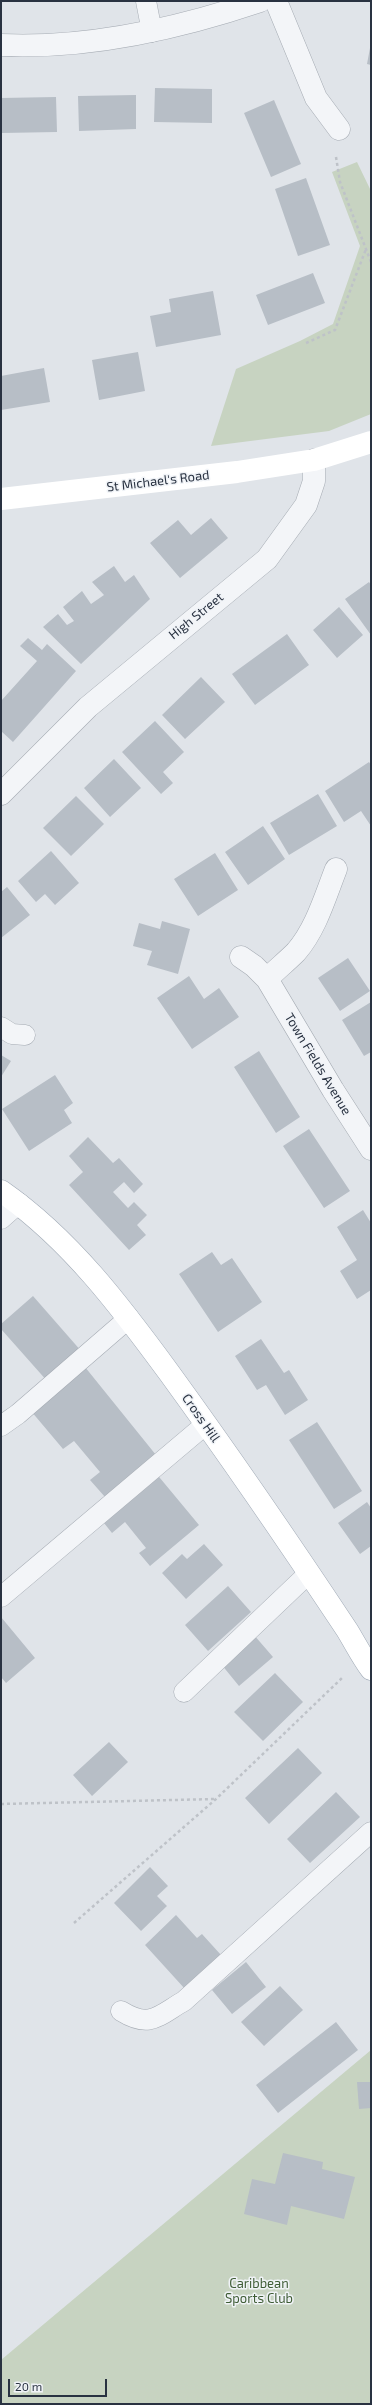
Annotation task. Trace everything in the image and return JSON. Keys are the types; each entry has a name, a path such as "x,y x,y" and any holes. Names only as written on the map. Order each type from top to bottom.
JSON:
{"main road":[{"path":"314,460 371,442"},
{"name":"St Michael's Road","path":"1,500 238,472 314,460"},
{"name":"Cross Hill","path":"1,1191 19,1203 98,1280 128,1318 206,1424 367,1664"}],"street":[{"path":"1,45 84,42 152,32 222,14 260,1"},
{"path":"276,1 316,98 339,129"},
{"name":"High Street","path":"1,794 88,707 266,559 306,505 314,481 314,460"},
{"path":"267,979 296,951 308,936 322,907 336,869"},
{"name":"Town Fields Avenue","path":"241,956 267,979 333,1090 371,1149"}],"lane":[{"path":"146,1 152,32"},
{"path":"1,1028 12,1034 25,1035"},
{"path":"1,1219 19,1203"},
{"path":"1,1426 18,1414 128,1318"},
{"path":"1,1597 206,1424"},
{"path":"184,1692 308,1574"},
{"path":"121,2011 135,2020 151,2020 184,2001 371,1832"}],"path":[{"path":"339,129 336,155 340,182 371,262"},
{"path":"306,343 335,330 366,249"},
{"path":"74,1923 367,1664"},
{"path":"1,1804 216,1799"}],"green space":[{"path":"357,162 371,191 371,414 329,431 211,446 236,369 300,341 333,324 360,246 332,172"},
{"name":"Caribbean Sports Club","path":"371,2050 371,2404 1,2404 1,2360"}],"building":[{"path":"371,48 371,65 367,64"},
{"path":"155,88 212,89 212,123 154,122"},
{"path":"136,95 136,129 79,131 78,96"},
{"path":"56,97 57,132 2,133 1,98"},
{"path":"274,100 301,164 271,177 244,113"},
{"path":"306,178 330,245 298,256 275,189"},
{"path":"313,273 325,303 268,325 256,295"},
{"path":"213,291 221,335 156,347 150,316 171,312 169,299"},
{"path":"138,352 145,391 99,400 92,360"},
{"path":"44,368 50,402 1,410 1,376"},
{"path":"211,518 228,538 180,578 150,543 178,520 191,535"},
{"path":"114,566 125,582 134,575 150,599 81,664 43,627 58,614 67,625 74,621 63,607 82,591 91,604 104,595 92,582"},
{"path":"369,582 371,585 371,635 345,599"},
{"path":"339,607 363,635 337,658 313,630"},
{"path":"287,634 309,665 255,705 232,674"},
{"path":"28,638 42,650 47,644 76,671 13,742 1,731 1,701 37,661 20,646"},
{"path":"201,677 225,702 185,739 162,715"},
{"path":"155,721 184,752 163,772 173,783 161,794 122,752"},
{"path":"114,759 141,788 110,817 84,788"},
{"path":"369,762 371,765 371,826 361,811 344,822 325,791"},
{"path":"318,794 337,826 289,855 270,823"},
{"path":"76,796 104,824 71,856 43,828"},
{"path":"263,826 285,859 248,885 225,852"},
{"path":"51,851 79,883 55,905 45,894 36,902 18,881"},
{"path":"215,853 238,890 198,916 174,879"},
{"path":"7,887 30,915 1,938 1,892"},
{"path":"162,921 190,929 178,974 147,965 152,951 133,946 139,923 160,929"},
{"path":"348,958 370,991 340,1011 318,978"},
{"path":"189,976 204,999 219,988 239,1017 192,1049 157,998"},
{"path":"371,1002 371,1052 364,1056 342,1020"},
{"path":"259,1051 300,1117 276,1133 234,1067"},
{"path":"1,1055 11,1061 1,1077"},
{"path":"55,1075 73,1103 64,1110 72,1123 29,1151 2,1109"},
{"path":"309,1129 350,1191 324,1208 283,1146"},
{"path":"88,1137 113,1163 119,1158 143,1184 134,1193 124,1182 113,1192 128,1208 134,1202 147,1215 137,1225 146,1235 129,1250 69,1185 83,1172 69,1156"},
{"path":"363,1210 371,1223 371,1290 357,1299 340,1271 357,1260 337,1227"},
{"path":"212,1252 221,1265 232,1258 262,1302 218,1332 179,1274"},
{"path":"33,1296 82,1352 48,1382 1,1329 1,1324"},
{"path":"261,1339 284,1373 289,1370 308,1400 285,1415 266,1385 257,1390 235,1356"},
{"path":"85,1367 156,1455 105,1497 90,1480 100,1472 74,1441 63,1449 31,1411"},
{"path":"317,1422 362,1491 334,1509 289,1440"},
{"path":"155,1472 199,1525 150,1566 139,1553 146,1548 125,1522 112,1533 100,1518"},
{"path":"367,1502 371,1508 371,1546 360,1554 338,1523"},
{"path":"204,1544 223,1565 186,1599 162,1573 182,1554 187,1559"},
{"path":"228,1586 251,1612 208,1651 185,1625"},
{"path":"1,1617 35,1658 6,1683 1,1677"},
{"path":"254,1635 273,1657 239,1686 221,1664"},
{"path":"275,1673 303,1702 263,1741 234,1712"},
{"path":"109,1742 128,1762 92,1796 73,1775"},
{"path":"298,1748 322,1773 269,1824 245,1798"},
{"path":"336,1792 360,1817 310,1863 287,1839"},
{"path":"150,1867 168,1886 157,1896 167,1906 141,1931 114,1903"},
{"path":"176,1915 197,1938 202,1934 221,1955 185,1989 145,1945"},
{"path":"246,1962 266,1987 232,2014 212,1990"},
{"path":"280,1986 303,2010 264,2046 241,2022"},
{"path":"336,2022 358,2050 278,2113 256,2085"},
{"path":"357,2082 371,2082 371,2108 359,2109"},
{"path":"283,2153 323,2162 322,2169 355,2177 344,2219 291,2206 287,2225 244,2214 252,2179 275,2184"}]}
